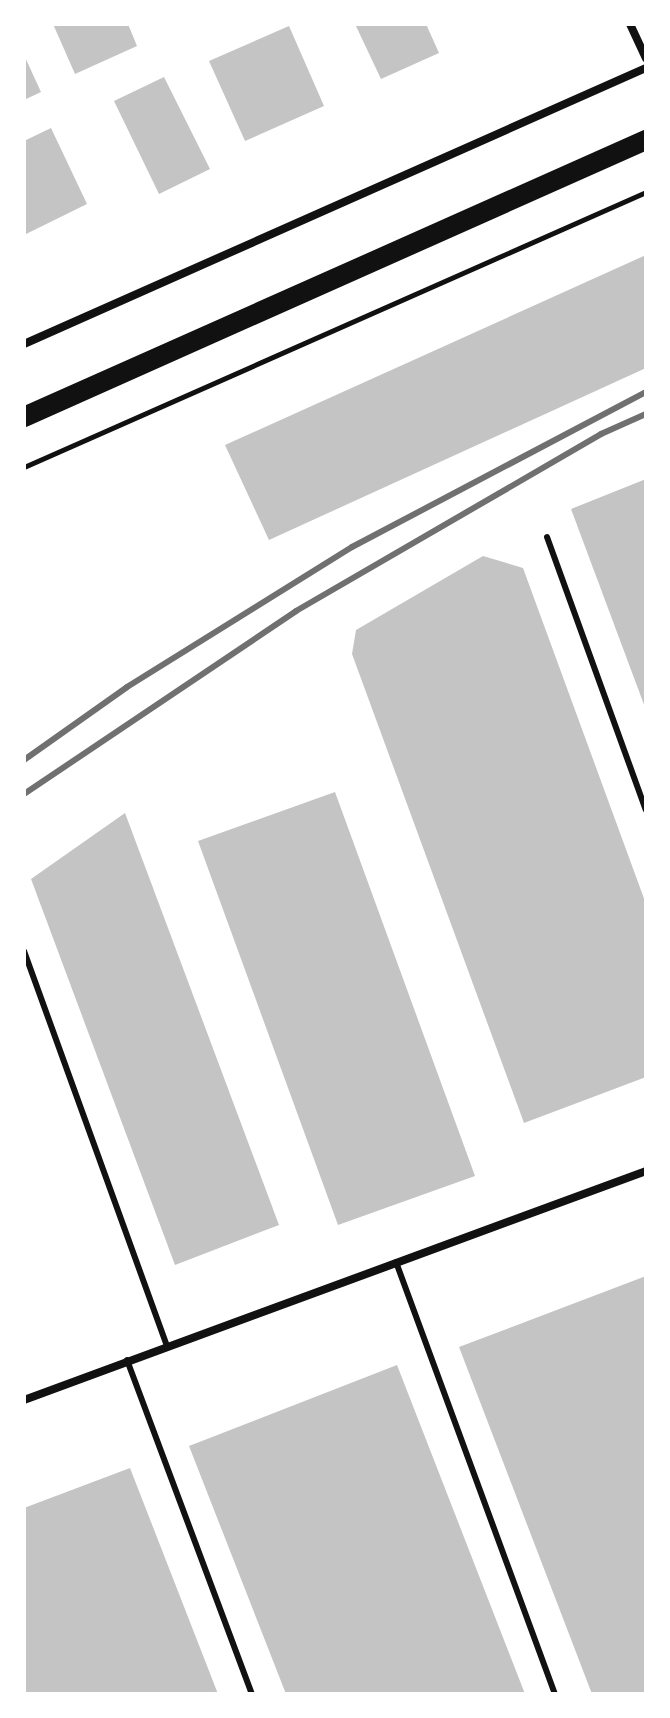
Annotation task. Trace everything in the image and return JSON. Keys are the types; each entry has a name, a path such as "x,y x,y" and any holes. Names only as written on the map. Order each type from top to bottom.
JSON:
{"main road":[{"path":"24,417 646,140"}],"street":[{"path":"630,24 646,59"},
{"path":"24,344 646,68"},
{"path":"24,1400 646,1171"}],"lane":[{"path":"547,537 646,810"},
{"path":"24,951 167,1345"},
{"path":"395,1261 555,1694"},
{"path":"127,1360 252,1694"}],"path":[{"path":"24,467 646,192"}],"building":[{"path":"53,24 128,24 137,46 75,74"},
{"path":"355,24 426,24 439,53 381,79"},
{"path":"289,26 324,106 245,141 209,61"},
{"path":"24,55 41,92 24,100"},
{"path":"164,77 210,169 159,194 114,101"},
{"path":"51,128 87,204 24,235 24,141"},
{"path":"646,255 646,368 269,540 225,445"},
{"path":"646,479 646,710 571,509"},
{"path":"483,556 523,568 646,904 646,1077 524,1123 352,654 356,630"},
{"path":"335,792 475,1176 338,1225 198,841"},
{"path":"125,813 279,1225 175,1265 31,879"},
{"path":"646,1276 646,1694 592,1694 459,1347"},
{"path":"397,1365 525,1694 286,1694 189,1446"},
{"path":"130,1468 218,1694 24,1694 24,1508"}],"railway":[{"path":"24,760 127,687 352,547 646,392"},
{"path":"24,794 296,611 601,434 646,414"}]}
